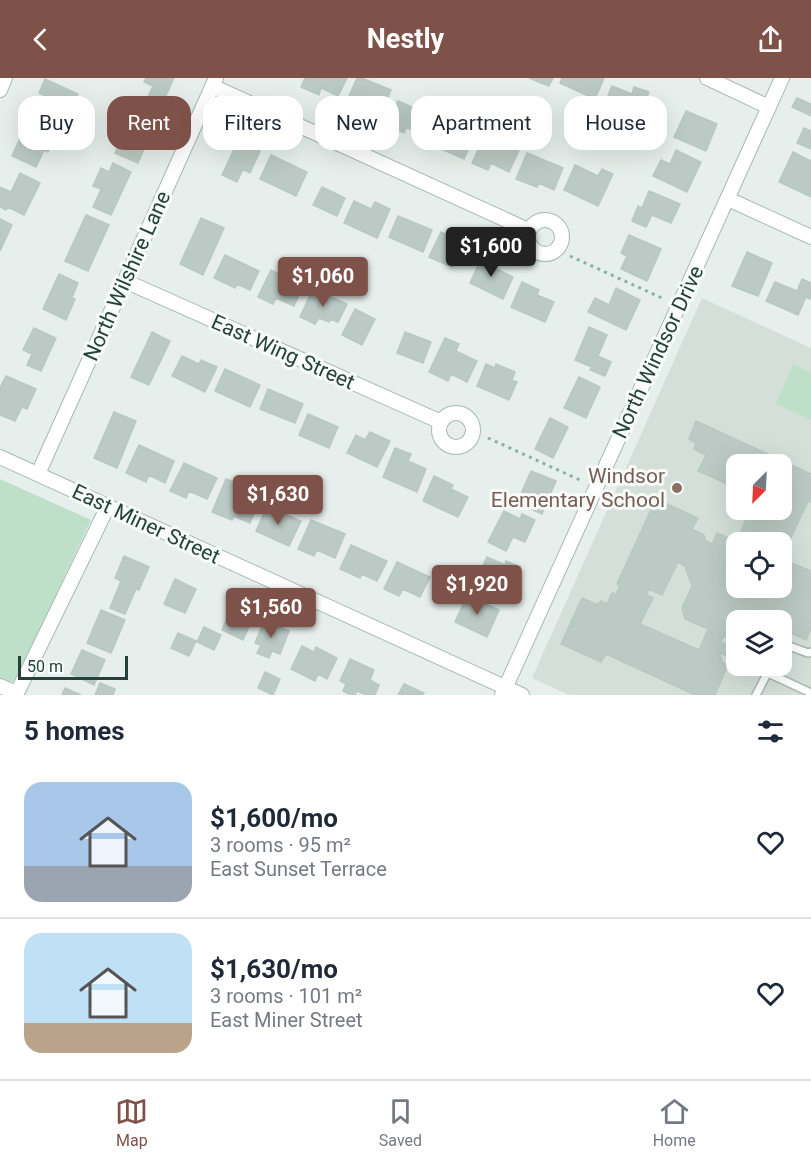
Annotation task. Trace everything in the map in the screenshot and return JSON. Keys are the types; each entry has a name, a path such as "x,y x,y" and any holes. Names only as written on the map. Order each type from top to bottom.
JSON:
{"street":[{"path":"0,90 5,78"},
{"path":"707,78 769,107"},
{"name":"North Windsor Drive","path":"503,691 782,78"},
{"path":"214,82 528,230"},
{"name":"North Wilshire Lane","path":"38,474 214,82"},
{"path":"728,199 811,237"},
{"name":"East Wing Street","path":"125,281 441,422"},
{"name":"East Miner Street","path":"0,457 503,691 522,695"},
{"path":"0,686 16,694 108,506"}],"lane":[{"path":"792,647 811,652"},
{"path":"756,695 766,676"},
{"path":"782,676 811,693"}],"path":[{"path":"570,256 662,298"},
{"path":"488,438 580,480"}],"shaded area":[{"name":"Windsor Elementary School","path":"702,298 811,348 811,695 569,695 532,678"}],"green space":[{"path":"793,364 811,373 811,420 776,404"},
{"path":"0,479 91,520 17,678 9,684 0,681"}],"building":[{"path":"146,78 174,78 166,96 148,96 153,86 144,82"},
{"path":"305,78 347,78 338,96 321,88 319,95 301,87"},
{"path":"357,78 391,90 388,96 349,96"},
{"path":"529,78 553,78 549,86"},
{"path":"562,78 604,78 596,96 588,96 560,83"},
{"path":"45,79 78,94 77,96 45,96 39,93"},
{"path":"612,86 632,94 634,87 649,92 647,96 608,96"},
{"path":"797,98 811,104 811,116 792,107"},
{"path":"399,101 411,107 411,129 406,127 404,133 399,131"},
{"path":"686,111 717,124 706,151 674,137"},
{"path":"804,128 811,131 811,149 797,143"},
{"path":"18,143 18,150 44,150 36,167 12,156"},
{"path":"116,150 143,150 138,163 115,153"},
{"path":"234,150 260,151 250,173 243,169 237,182 222,175"},
{"path":"444,150 468,150 464,159"},
{"path":"478,150 519,150 509,172 491,163 488,170 472,163"},
{"path":"676,150 701,162 687,192 653,176 661,160 670,164"},
{"path":"793,152 811,161 811,197 779,182"},
{"path":"527,153 563,168 554,190 539,183 537,187 516,179"},
{"path":"271,155 307,172 296,196 260,179"},
{"path":"113,163 131,172 111,215 93,207 101,189 93,186 101,168 109,172"},
{"path":"575,165 598,176 602,169 613,174 598,206 564,190"},
{"path":"20,173 40,183 24,215 8,207 6,210 0,207 0,187 11,192"},
{"path":"322,187 345,198 337,216 313,205"},
{"path":"649,191 680,204 671,223 652,215 646,227 632,221 638,206 642,208"},
{"path":"354,201 371,209 375,202 390,209 377,238 344,223"},
{"path":"86,215 109,225 88,271 65,261"},
{"path":"398,216 432,230 423,252 389,237"},
{"path":"201,218 224,228 203,275 180,264"},
{"path":"0,219 12,225 0,251"},
{"path":"441,232 476,248 469,263 456,258 452,267 429,257"},
{"path":"629,235 661,249 647,281 621,269 627,256 621,253"},
{"path":"747,252 772,263 758,296 732,286"},
{"path":"225,255 259,271 250,290 237,284 235,288 214,278"},
{"path":"483,255 498,262 495,268 513,277 503,299 470,283"},
{"path":"271,270 303,286 294,306 276,298 273,304 258,297"},
{"path":"59,274 78,283 72,298 75,299 66,320 43,309"},
{"path":"802,279 811,283 811,296 810,299 806,297 798,315 766,301 775,282 797,291"},
{"path":"522,282 539,290 537,295 554,302 545,322 511,307"},
{"path":"616,288 640,300 626,330 588,312 595,298 609,305"},
{"path":"313,289 347,304 338,322 330,319 329,322 319,318 315,324 300,317"},
{"path":"355,309 375,319 362,345 342,335"},
{"path":"589,327 607,335 598,356 611,362 605,376 590,370 592,367 575,360"},
{"path":"34,328 56,338 41,371 27,365 32,354 23,350"},
{"path":"152,332 170,341 149,385 131,377"},
{"path":"405,332 431,342 423,363 397,353"},
{"path":"445,338 459,344 456,351 477,361 467,382 451,374 448,381 429,372"},
{"path":"182,356 199,364 201,360 217,367 205,392 172,376"},
{"path":"486,364 495,368 496,364 515,372 512,380 517,382 509,400 477,386"},
{"path":"225,369 260,385 250,407 215,391"},
{"path":"6,376 36,389 27,409 22,407 15,421 0,415 0,388"},
{"path":"579,377 600,387 586,418 564,408"},
{"path":"268,389 303,404 295,423 260,409"},
{"path":"114,412 136,421 117,468 94,458"},
{"path":"308,414 338,427 329,448 299,435"},
{"path":"550,418 568,427 553,458 535,449"},
{"path":"696,421 768,454 726,454 726,484 698,471 706,455 694,449 696,443 689,439"},
{"path":"370,432 390,441 377,467 347,453 356,435 365,440"},
{"path":"139,445 174,461 165,483 149,475 146,482 126,473"},
{"path":"395,448 411,454 408,461 426,469 417,492 383,477"},
{"path":"184,463 217,478 207,499 189,491 186,498 170,491"},
{"path":"792,465 811,474 811,502 808,501 792,535 792,532 741,532 746,520 792,520"},
{"path":"531,471 556,481 542,514 517,503"},
{"path":"434,476 453,485 451,489 468,497 458,517 423,501"},
{"path":"226,479 246,487 243,494 259,501 250,523 234,516 232,520 212,512"},
{"path":"656,499 698,518 692,529 704,535 706,541 712,544 717,533 726,537 726,598 792,598 792,563 811,571 811,628 806,640 792,634 792,610 726,610 726,637 724,636 721,642 726,645 726,656 719,652 723,663 726,664 726,670 715,695 695,695 606,654 601,662 561,644 582,598 598,605 601,601 607,604 612,593 616,594 620,586 617,584","holes":["678,562 685,566 692,586 682,608 685,619 708,629 699,650 640,624 653,598 647,595 649,589 662,595"]},
{"path":"267,506 301,521 289,546 256,531"},
{"path":"504,511 520,519 522,514 535,520 525,542 513,537 506,551 488,542"},
{"path":"311,520 345,534 335,558 317,550 314,556 298,549"},
{"path":"351,545 387,561 377,581 362,574 360,578 340,569"},
{"path":"124,556 149,567 125,614 110,608 121,581 115,578"},
{"path":"487,557 505,565 506,561 520,567 513,583 509,582 502,597 474,585"},
{"path":"397,562 430,577 420,597 403,589 399,596 384,589"},
{"path":"175,579 196,589 185,613 164,604"},
{"path":"467,596 499,610 487,637 455,622"},
{"path":"233,605 254,615 243,640 222,630"},
{"path":"101,610 125,620 111,653 87,643"},
{"path":"264,621 289,631 280,654 272,651 269,658 257,653 261,645 255,643"},
{"path":"204,627 221,635 214,650 197,642"},
{"path":"178,633 196,641 189,656 171,648"},
{"path":"302,646 314,652 316,647 337,658 327,679 318,674 315,681 291,669"},
{"path":"82,650 105,660 94,685 71,674"},
{"path":"350,659 374,670 370,680 379,685 375,695 366,695 357,691 355,695 351,695 343,691 346,684 340,681"},
{"path":"265,672 280,679 273,695 258,688"},
{"path":"100,683 115,689 113,695 95,695"},
{"path":"404,684 424,693 423,695 398,695"},
{"path":"65,688 81,695 62,695"}],"place":[{"name":"Windsor Elementary School","path":"677,488"}]}
